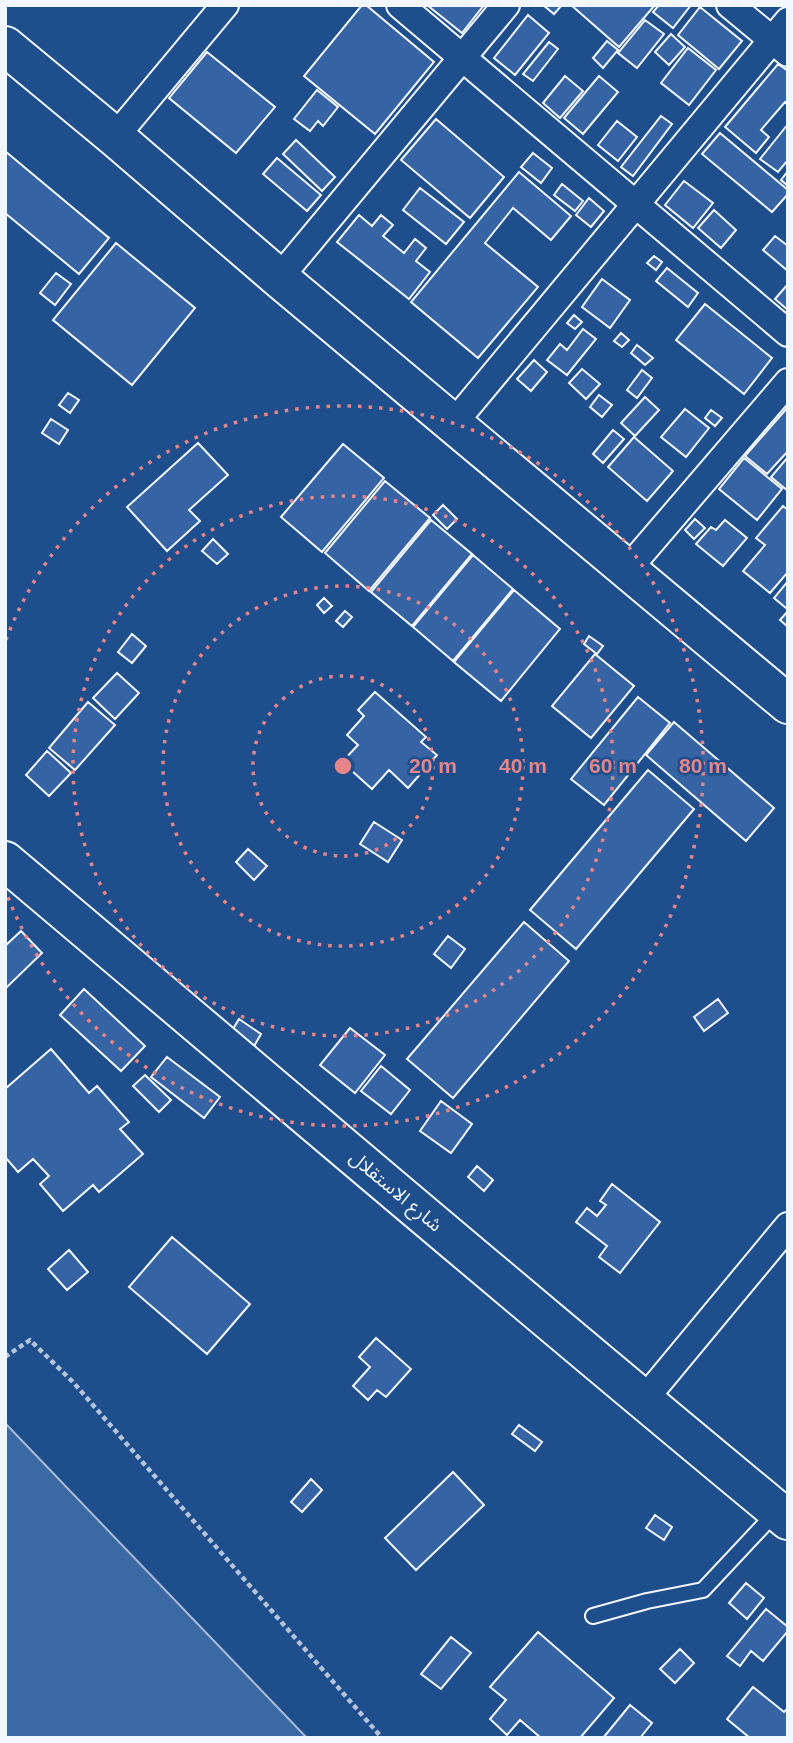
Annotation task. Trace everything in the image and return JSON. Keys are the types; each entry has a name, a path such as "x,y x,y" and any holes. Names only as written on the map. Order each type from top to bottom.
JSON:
{"main road":[{"path":"5,46 788,704"},
{"name":"شارع الاستقلال","path":"5,861 782,1516"}],"street":[{"path":"115,137 225,5"},
{"path":"400,5 788,334"},
{"path":"279,278 506,5"},
{"path":"453,424 635,205 782,38 730,5"},
{"path":"627,570 788,382"},
{"path":"643,1401 788,1226"}],"lane":[{"path":"593,1616 647,1601 703,1590 782,1516"}],"path":[{"path":"5,1357 30,1340 73,1382 382,1738"}],"water":[{"path":"5,1423 307,1738 5,1738"}],"building":[{"path":"362,5 366,5 434,62 375,134 304,76"},
{"path":"427,5 484,5 462,33"},
{"path":"543,5 562,5 554,14"},
{"path":"571,5 655,5 619,47"},
{"path":"659,5 691,5 673,28 653,12"},
{"path":"700,7 742,41 719,69 678,35"},
{"path":"528,15 549,33 515,75 494,58"},
{"path":"645,20 664,34 637,68 618,53"},
{"path":"671,34 685,47 669,65 655,52"},
{"path":"607,41 618,50 603,68 593,58"},
{"path":"549,42 558,49 533,81 523,74"},
{"path":"688,48 716,70 689,105 661,83"},
{"path":"207,52 275,107 236,153 169,98"},
{"path":"778,64 788,71 788,105 785,102 761,130 769,137 756,153 725,127"},
{"path":"565,76 583,91 560,118 543,103"},
{"path":"599,76 618,92 583,134 564,118"},
{"path":"317,90 338,107 323,126 318,121 310,131 294,119"},
{"path":"661,116 672,124 633,176 621,167"},
{"path":"436,119 504,177 470,218 401,160"},
{"path":"617,121 637,137 618,161 598,145"},
{"path":"788,124 788,160 778,172 760,159"},
{"path":"720,133 788,190 788,194 772,212 702,154"},
{"path":"296,140 335,177 322,191 283,154"},
{"path":"5,151 109,238 79,274 5,213"},
{"path":"533,153 552,168 541,183 521,167"},
{"path":"277,158 321,195 307,211 263,174"},
{"path":"788,171 788,186 781,180"},
{"path":"519,172 571,216 551,240 513,208 485,243 538,287 478,358 411,302"},
{"path":"684,181 713,203 693,228 665,205"},
{"path":"562,184 583,201 575,211 554,195"},
{"path":"420,188 464,222 446,244 403,210"},
{"path":"589,198 604,211 591,227 576,215"},
{"path":"714,210 736,230 721,248 698,228"},
{"path":"359,215 372,226 381,215 393,225 383,236 404,253 415,239 426,248 416,261 430,272 409,299 337,242"},
{"path":"775,236 788,246 788,271 763,250"},
{"path":"116,243 195,308 132,385 53,320"},
{"path":"654,256 662,262 656,270 647,263"},
{"path":"667,268 698,293 688,307 656,281"},
{"path":"56,273 71,284 55,305 40,293"},
{"path":"602,279 630,300 610,328 582,307"},
{"path":"788,284 788,310 775,299"},
{"path":"705,304 772,358 744,394 676,340"},
{"path":"574,315 582,322 575,329 567,323"},
{"path":"583,329 596,339 567,375 547,360 560,344 567,350"},
{"path":"621,333 629,340 622,347 614,341"},
{"path":"637,345 653,358 645,365 631,353"},
{"path":"534,360 547,372 531,391 517,379"},
{"path":"582,369 600,384 586,399 569,383"},
{"path":"642,370 652,378 637,398 627,390"},
{"path":"68,393 79,400 70,413 59,405"},
{"path":"599,395 612,405 602,417 590,407"},
{"path":"645,397 659,410 635,436 621,423"},
{"path":"788,407 788,451 767,474 745,456"},
{"path":"685,409 709,428 686,457 661,437"},
{"path":"711,410 722,418 715,426 705,418"},
{"path":"51,419 68,430 59,444 42,433"},
{"path":"613,430 624,439 603,463 593,454"},
{"path":"634,437 673,471 647,501 608,467"},
{"path":"198,443 228,475 189,510 200,521 167,551 127,507"},
{"path":"343,444 384,478 322,552 281,517"},
{"path":"788,457 788,491 771,477"},
{"path":"744,458 782,489 757,520 719,489"},
{"path":"385,481 430,518 369,591 325,553"},
{"path":"443,505 457,519 447,529 433,515"},
{"path":"783,506 788,510 788,572 770,593 743,571 765,545 756,538"},
{"path":"695,519 705,528 694,539 685,530"},
{"path":"431,520 472,554 412,626 371,592"},
{"path":"725,520 747,538 723,566 696,544 711,527 716,530"},
{"path":"213,539 228,554 217,564 202,551"},
{"path":"473,555 513,589 453,661 413,627"},
{"path":"788,581 788,606 786,608 774,598"},
{"path":"514,590 560,629 501,701 454,662"},
{"path":"324,598 332,606 324,613 317,605"},
{"path":"345,611 352,617 343,627 336,621"},
{"path":"788,611 788,627 780,620"},
{"path":"132,634 146,646 132,663 118,652"},
{"path":"589,636 603,646 597,654 584,644"},
{"path":"595,654 634,686 591,738 552,706"},
{"path":"117,673 139,693 115,719 93,698"},
{"path":"375,692 426,737 421,742 437,755 408,788 389,770 372,789 342,762 358,745 347,735 364,716 358,710"},
{"path":"638,697 670,723 604,805 571,779"},
{"path":"88,702 115,725 75,770 49,748"},
{"path":"674,722 774,808 746,841 646,755"},
{"path":"47,751 71,773 49,796 26,775"},
{"path":"648,770 694,809 576,949 530,910"},
{"path":"374,822 402,840 388,862 360,844"},
{"path":"248,849 267,866 254,880 236,862"},
{"path":"524,922 569,961 453,1098 407,1059"},
{"path":"21,931 42,953 5,989 5,946"},
{"path":"448,936 465,949 451,968 434,954"},
{"path":"84,989 145,1046 121,1071 60,1015"},
{"path":"718,999 728,1013 704,1031 694,1017"},
{"path":"239,1019 261,1034 253,1048 230,1034"},
{"path":"350,1028 385,1055 355,1093 320,1065"},
{"path":"51,1049 89,1093 97,1086 129,1122 120,1129 143,1154 99,1192 93,1185 63,1211 40,1184 49,1176 33,1159 18,1172 5,1157 5,1089"},
{"path":"167,1057 220,1097 204,1118 151,1077"},
{"path":"381,1066 410,1090 391,1114 361,1091"},
{"path":"145,1075 171,1100 159,1112 133,1086"},
{"path":"441,1101 472,1124 451,1153 420,1131"},
{"path":"477,1166 493,1180 484,1191 468,1177"},
{"path":"612,1184 660,1222 620,1273 599,1257 607,1246 576,1222 587,1208 597,1216 606,1205 600,1201"},
{"path":"172,1237 250,1304 207,1354 129,1287"},
{"path":"69,1250 88,1272 67,1290 48,1269"},
{"path":"376,1338 411,1369 386,1397 377,1390 368,1400 353,1386 370,1367 359,1357"},
{"path":"519,1425 542,1442 535,1451 512,1434"},
{"path":"453,1472 484,1505 416,1570 385,1538"},
{"path":"311,1479 322,1490 302,1512 291,1502"},
{"path":"655,1515 672,1527 664,1540 646,1528"},
{"path":"746,1583 764,1598 747,1619 729,1603"},
{"path":"766,1609 788,1627 788,1631 763,1661 751,1651 740,1666 727,1656"},
{"path":"538,1632 614,1698 580,1738 541,1738 520,1720 507,1735 490,1719 506,1700 490,1687"},
{"path":"451,1637 471,1653 441,1689 421,1674"},
{"path":"680,1649 694,1663 675,1683 660,1669"},
{"path":"753,1687 784,1712 788,1708 788,1738 750,1738 727,1719"},
{"path":"630,1705 652,1723 640,1738 603,1738"}]}
